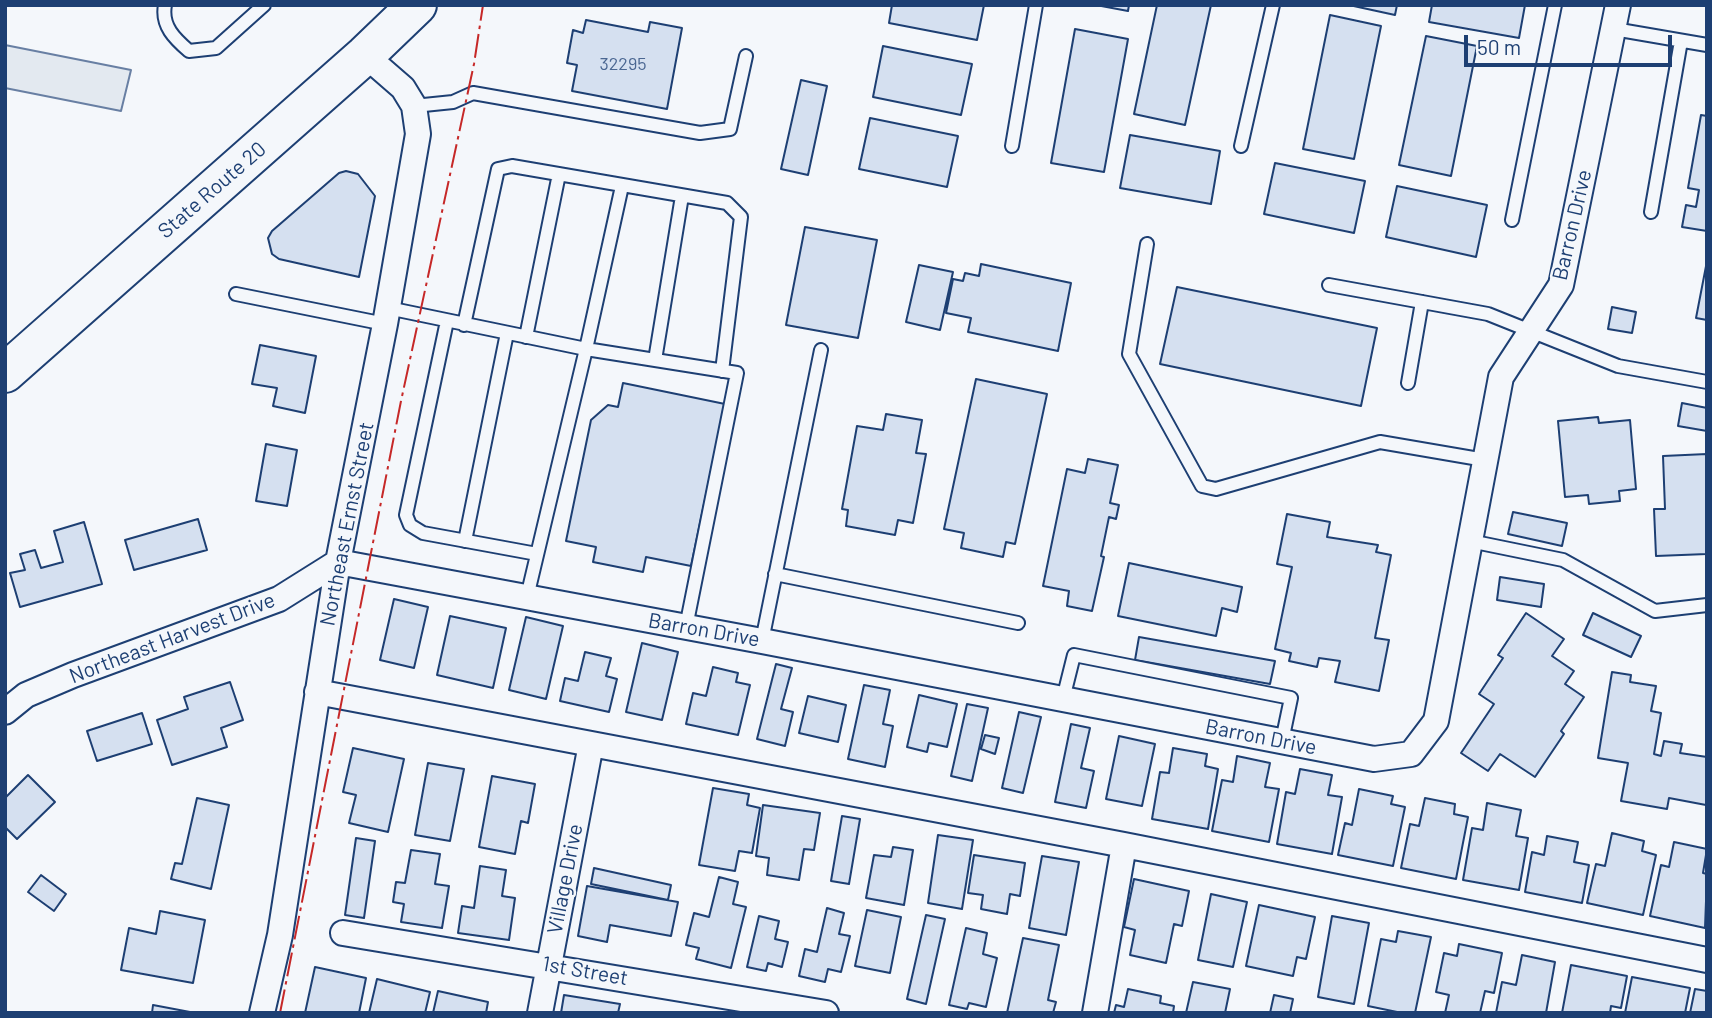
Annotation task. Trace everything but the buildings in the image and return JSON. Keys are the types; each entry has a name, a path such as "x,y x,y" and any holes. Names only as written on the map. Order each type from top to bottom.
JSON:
{"main road":[{"name":"State Route 20","path":"5,373 365,55 417,5"}],"street":[{"name":"Barron Drive","path":"338,562 1374,759 1411,754 1436,721 1501,377 1561,285 1616,17"},
{"path":"365,55 403,88 414,106"},
{"name":"Northeast Ernst Street","path":"262,1013 280,935 338,562 418,134 414,106"},
{"name":"Northeast Harvest Drive","path":"5,712 26,695 74,675 279,599 338,562"},
{"path":"317,692 1124,845 1707,960"},
{"name":"Village Drive","path":"540,1013 591,744"},
{"path":"1095,1013 1124,845"},
{"name":"1st Street","path":"343,933 826,1013"}],"lane":[{"path":"165,5 171,36 189,51 216,48 264,5"},
{"path":"1012,146 1036,5"},
{"path":"1241,146 1273,5"},
{"path":"1512,220 1555,5"},
{"path":"1616,17 1681,41 1707,46"},
{"path":"1651,212 1681,41"},
{"path":"414,106 453,102 473,93 700,133 730,129 747,56"},
{"path":"464,325 498,169 512,166 559,174 727,204 741,217 722,371"},
{"path":"526,337 559,174"},
{"path":"527,597 622,186"},
{"path":"655,360 681,196"},
{"path":"1147,244 1129,354 1202,486 1216,489 1380,442 1485,460"},
{"path":"1329,285 1488,314 1618,366 1707,382"},
{"path":"236,295 386,316 446,321 586,349 737,373 685,627"},
{"path":"1408,383 1422,302"},
{"path":"446,321 406,515 410,525 423,533 537,554"},
{"path":"465,541 508,333"},
{"path":"762,641 821,350"},
{"path":"1470,541 1563,560 1655,611 1707,605"},
{"path":"775,575 1018,623"},
{"path":"1063,699 1074,655 1093,658 1291,698 1282,741"}],"shaded area":[{"path":"5,45 131,70 121,111 5,88"}],"power":[{"path":"280,1013 401,401 474,64 483,5"}]}
